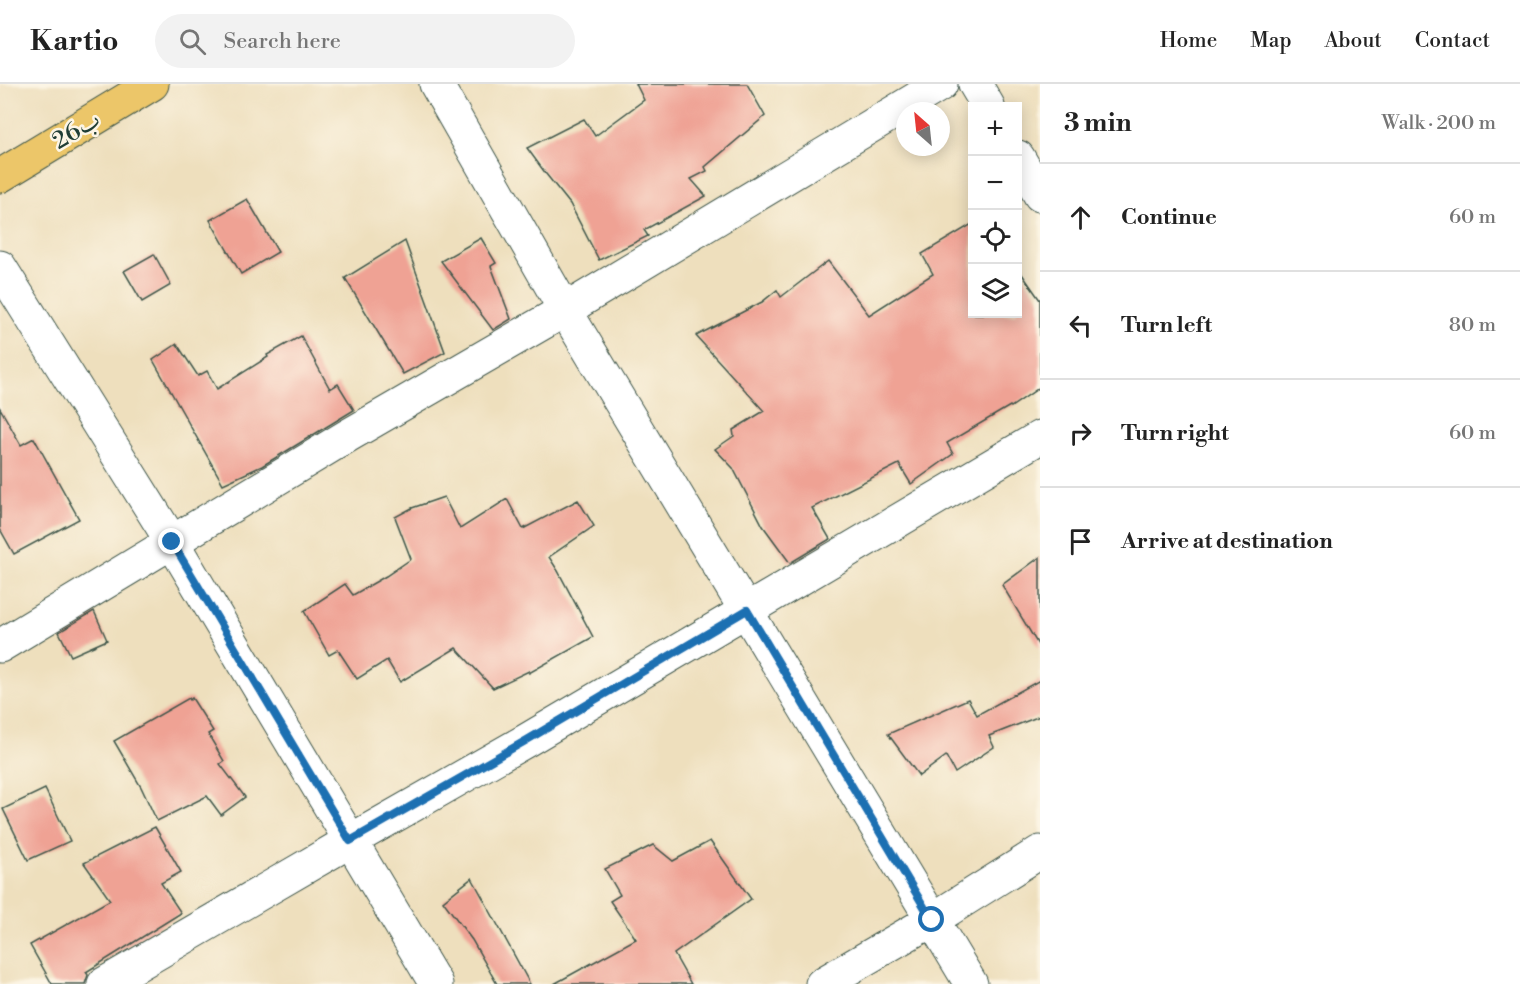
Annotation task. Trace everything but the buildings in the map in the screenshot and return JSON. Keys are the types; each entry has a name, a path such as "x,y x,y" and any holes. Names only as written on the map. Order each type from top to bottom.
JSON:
{"highway":[{"name":"26ب","path":"0,176 152,84"}],"street":[{"path":"436,84 565,310 971,984"},
{"path":"0,646 340,441 565,310 942,84"},
{"path":"975,84 986,102"},
{"path":"1022,165 1040,195"},
{"path":"0,267 172,542 436,984"},
{"path":"104,984 527,740 1040,437"},
{"path":"822,984 932,920 1040,852"}],"route":[{"path":"172,542 350,841 747,610 932,920"}]}
